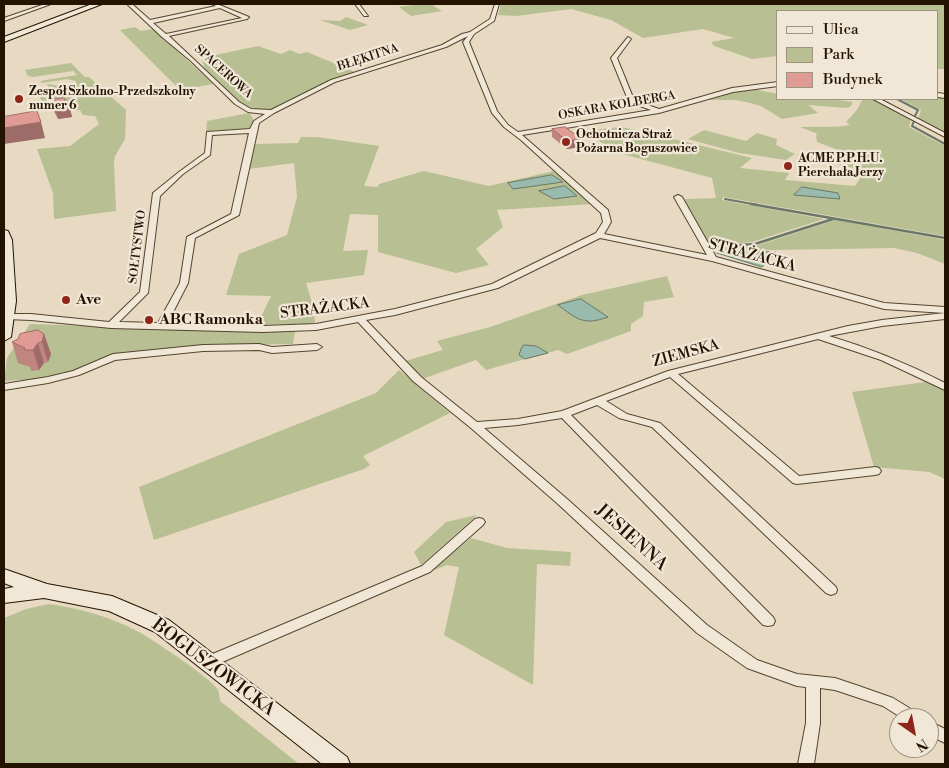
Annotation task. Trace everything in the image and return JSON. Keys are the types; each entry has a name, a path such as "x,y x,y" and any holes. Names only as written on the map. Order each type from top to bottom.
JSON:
{"street":[{"path":"4,20 49,4"},
{"path":"4,40 98,4"},
{"name":"SPACEROWA","path":"129,4 192,60 236,103 250,111 272,112"},
{"name":"SPACEROWA","path":"164,36 247,18 214,4"},
{"path":"357,4 366,15"},
{"name":"BŁĘKITNA","path":"258,121 333,81 444,46 464,35 472,33 492,20 497,4"},
{"path":"148,22 220,7"},
{"path":"472,33 466,42 494,112 506,126 518,134 605,212 607,222 599,235"},
{"path":"628,39 614,58 620,76 632,101 659,111"},
{"name":"OSKARA KOLBERGA","path":"518,134 659,111 732,90 776,84"},
{"path":"878,100 945,135"},
{"path":"161,326 184,283 192,237 235,215 253,131 258,121 250,111"},
{"name":"SOŁTYSTWO","path":"111,325 144,293 156,195 181,173 208,154 209,133 253,131"},
{"path":"678,197 713,259"},
{"path":"4,234 9,317 4,337"},
{"name":"STRAŻACKA","path":"9,317 31,316 111,325 263,329 316,327 361,320 495,286 599,235 713,259 870,302 898,307"},
{"path":"898,307 945,310"},
{"path":"898,307 909,320"},
{"name":"ZIEMSKA","path":"475,426 518,422 564,414 670,373 861,326 945,316"},
{"name":"JESIENNA","path":"361,320 416,378 562,501 702,629 752,664 797,680 835,684 888,702 898,708"},
{"path":"820,337 858,347 892,360 945,387"},
{"path":"4,386 48,380 76,373 113,357 203,348 259,347 272,350 317,347"},
{"path":"670,373 797,480 875,471"},
{"path":"598,401 622,416 656,425 830,590"},
{"path":"564,414 768,621"},
{"path":"208,662 426,569 479,522"},
{"name":"BOGUSZOWICKA","path":"6,584 96,600 135,612 162,626 339,764"},
{"path":"806,764 812,723 812,683"}],"green space":[{"path":"431,4 442,11 411,16 399,7"},
{"path":"501,4 945,4 945,69 939,69 939,10 776,10 776,56 752,59 714,46 711,42 734,38 703,29 643,38 611,20 571,9 516,16 498,15"},
{"path":"346,17 368,25 350,30 320,20 340,21"},
{"path":"135,27 141,31 154,29 213,84 180,90 120,30"},
{"path":"258,46 281,54 290,50 299,54 307,52 355,72 328,81 271,110 248,109 205,69 200,55 206,57"},
{"path":"71,63 85,77 89,77 126,110 125,139 115,156 114,163 116,211 54,219 53,193 37,149 70,146 99,124 95,116 83,115 80,110 72,111 67,104 45,107 38,94 50,92 47,84 60,86 76,83 76,81 67,79 42,83 40,81 77,75 73,71 33,77 28,76 25,70"},
{"path":"748,88 776,94 776,100 837,100 853,102 850,107 846,108 808,105 818,113 782,119 761,106 750,103 736,100 708,100"},
{"path":"939,96 945,97 945,133 918,119 921,110 903,100 939,100"},
{"path":"862,100 875,100 911,119 909,127 945,146 945,236 723,197 722,200 824,219 752,242 709,245 684,199 716,198 712,178 615,152 585,131 621,127 752,158 740,168 789,173 785,180 855,186 865,171 795,154 850,160 841,151 817,142 816,135 818,134 800,127 850,125 846,122"},
{"path":"249,113 254,120 250,128 206,132 207,121"},
{"path":"704,130 746,141 757,133 777,139 776,145 795,154 786,160 739,153 688,139"},
{"path":"301,137 318,137 379,146 364,186 378,187 379,184 424,171 489,186 554,171 593,204 497,210 503,227 476,249 489,265 456,273 378,252 378,215 350,214 343,251 368,250 364,275 306,283 314,309 315,324 257,325 271,296 226,295 239,254 287,235 297,197 294,163 249,169 254,144 298,143"},
{"path":"835,220 945,240 945,264 917,253 894,248 714,251 712,248 756,246"},
{"path":"667,276 674,297 644,302 643,316 631,324 631,331 567,354 558,350 548,353 536,346 524,345 519,355 525,359 486,370 476,360 422,379 405,361 443,350 437,341 490,327 582,295"},
{"path":"30,324 295,332 293,344 225,345 114,355 68,373 42,379 4,381 7,358"},
{"path":"399,370 450,413 363,456 370,465 364,469 154,540 139,487 376,393"},
{"path":"940,380 945,384 945,479 929,472 874,467 852,392"},
{"path":"477,515 421,565 414,552 446,522"},
{"path":"471,538 507,548 571,552 570,566 537,564 533,685 444,635 459,567 447,565 429,572"},
{"path":"49,604 105,617 127,626 154,641 205,677 218,690 220,701 299,764 4,764 4,618 26,609"}],"shaded area":[{"path":"552,175 563,182 513,189 508,183"},
{"path":"565,186 577,196 554,199 539,191"},
{"path":"802,187 838,193 840,199 794,195"},
{"path":"722,251 776,252 762,267 717,253"},
{"path":"581,299 608,317 592,321 581,320 558,305"},
{"path":"524,345 536,346 548,353 525,359 519,355"}],"building":[{"path":"64,98 70,109 56,112 50,100"},
{"path":"37,111 41,122 4,128 4,117"},
{"path":"565,127 581,139 567,141 552,129"},
{"path":"38,330 44,334 42,342 38,343 33,350 24,350 25,348 12,342 18,339 20,334"}],"waterway":[{"path":"899,100 918,110 915,116"},
{"path":"914,121 912,126 945,144"},
{"path":"725,199 758,205"},
{"path":"751,204 945,238"},
{"path":"710,247 755,244 833,219"}],"place":[{"name":"Zespół Szkolno-Przedszkolny numer 6","path":"19,99"},
{"name":"Ochotnicza Straż Pożarna Boguszowice","path":"566,142"},
{"name":"ACME P.P.H.U. Pierchała Jerzy","path":"788,166"},
{"name":"Ave","path":"66,300"},
{"name":"ABC Ramonka","path":"149,320"}]}
